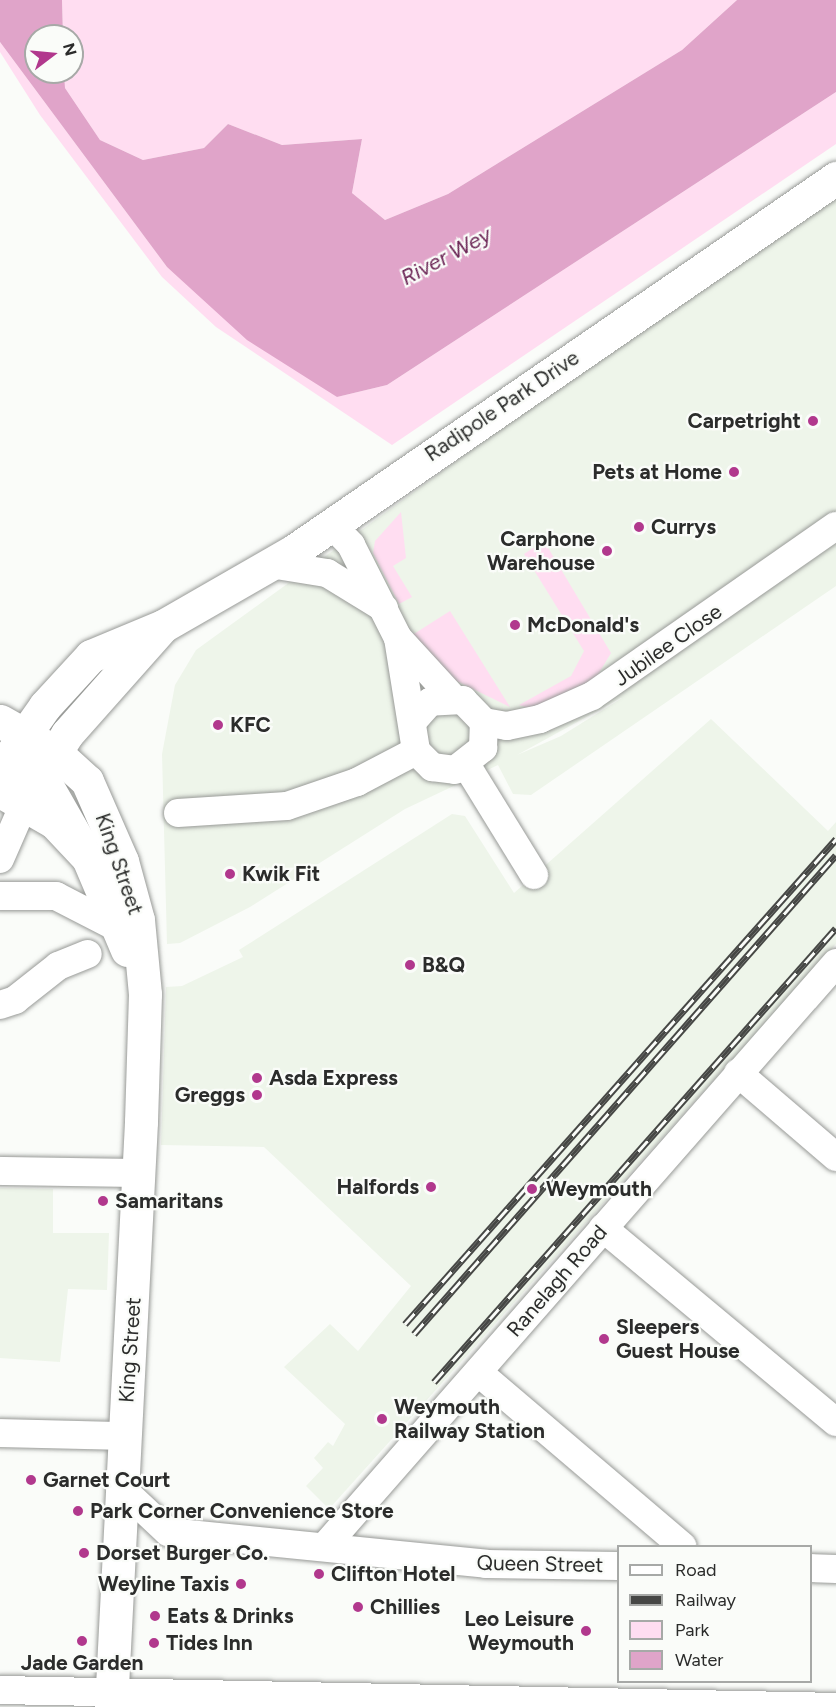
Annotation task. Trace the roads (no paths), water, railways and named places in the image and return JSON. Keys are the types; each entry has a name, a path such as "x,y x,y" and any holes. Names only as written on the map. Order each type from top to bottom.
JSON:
{"street":[{"name":"Radipole Park Drive","path":"164,626 270,564 331,524 836,178"},
{"path":"331,524 351,545 386,609 398,638 414,720 416,751"},
{"name":"Jubilee Close","path":"484,722 507,726 540,719 592,696 836,526"},
{"path":"270,564 327,573 386,609"},
{"path":"0,860 6,776 13,727 91,656 164,626"},
{"path":"6,776 47,763 164,626"},
{"path":"398,638 452,697 472,705 484,722 483,748 466,766 444,770 416,751"},
{"path":"414,720 430,702 452,697"},
{"path":"13,727 47,763"},
{"path":"178,813 287,806 357,782 416,751"},
{"name":"King Street","path":"47,763 145,994"},
{"name":"King Street","path":"47,763 87,781 122,861 138,920 145,994 139,1173 120,1487 112,1700"},
{"path":"466,766 534,875"},
{"name":"King Street","path":"6,776 88,858"},
{"path":"0,896 56,896 118,928"},
{"path":"0,1005 15,1000 58,966 88,954"},
{"name":"Ranelagh Road","path":"326,1545 836,963"},
{"path":"738,1073 836,1157"},
{"path":"0,1171 139,1173"},
{"path":"603,1228 836,1422"},
{"path":"478,1373 681,1545"},
{"path":"0,1433 124,1436"},
{"name":"Queen Street","path":"120,1487 168,1532 240,1535 486,1564 617,1566"},
{"path":"812,1568 836,1569"},
{"path":"0,1690 112,1700 490,1703 694,1693 836,1707"}],"water":[{"path":"0,0 62,0 63,24 24,24 24,74 0,42"},
{"name":"River Wey","path":"737,0 836,0 836,92 387,385 337,397 247,340 167,267 31,84 65,84 65,88 100,140 143,160 204,148 228,124 282,145 362,139 352,193 385,220 448,194 682,50"}],"railway":[{"path":"405,1324 836,839"},
{"path":"414,1334 836,855"},
{"path":"434,1382 836,928"}],"place":[{"name":"Carpetright","path":"813,421"},
{"name":"Pets at Home","path":"734,472"},
{"name":"Currys","path":"639,527"},
{"name":"Carphone Warehouse","path":"607,551"},
{"name":"McDonald's","path":"515,625"},
{"name":"KFC","path":"218,725"},
{"name":"Kwik Fit","path":"230,874"},
{"name":"B&Q","path":"410,965"},
{"name":"Asda Express","path":"257,1078"},
{"name":"Greggs","path":"257,1095"},
{"name":"Halfords","path":"431,1187"},
{"name":"Weymouth","path":"532,1189"},
{"name":"Samaritans","path":"103,1201"},
{"name":"Sleepers Guest House","path":"604,1339"},
{"name":"Weymouth Railway Station","path":"382,1419"},
{"name":"Garnet Court","path":"31,1480"},
{"name":"Park Corner Convenience Store","path":"78,1511"},
{"name":"Dorset Burger Co.","path":"84,1553"},
{"name":"Clifton Hotel","path":"319,1574"},
{"name":"Weyline Taxis","path":"241,1584"},
{"name":"Chillies","path":"358,1607"},
{"name":"Eats & Drinks","path":"155,1616"},
{"name":"Leo Leisure Weymouth","path":"586,1631"},
{"name":"Jade Garden","path":"82,1641"},
{"name":"Tides Inn","path":"154,1643"}]}
